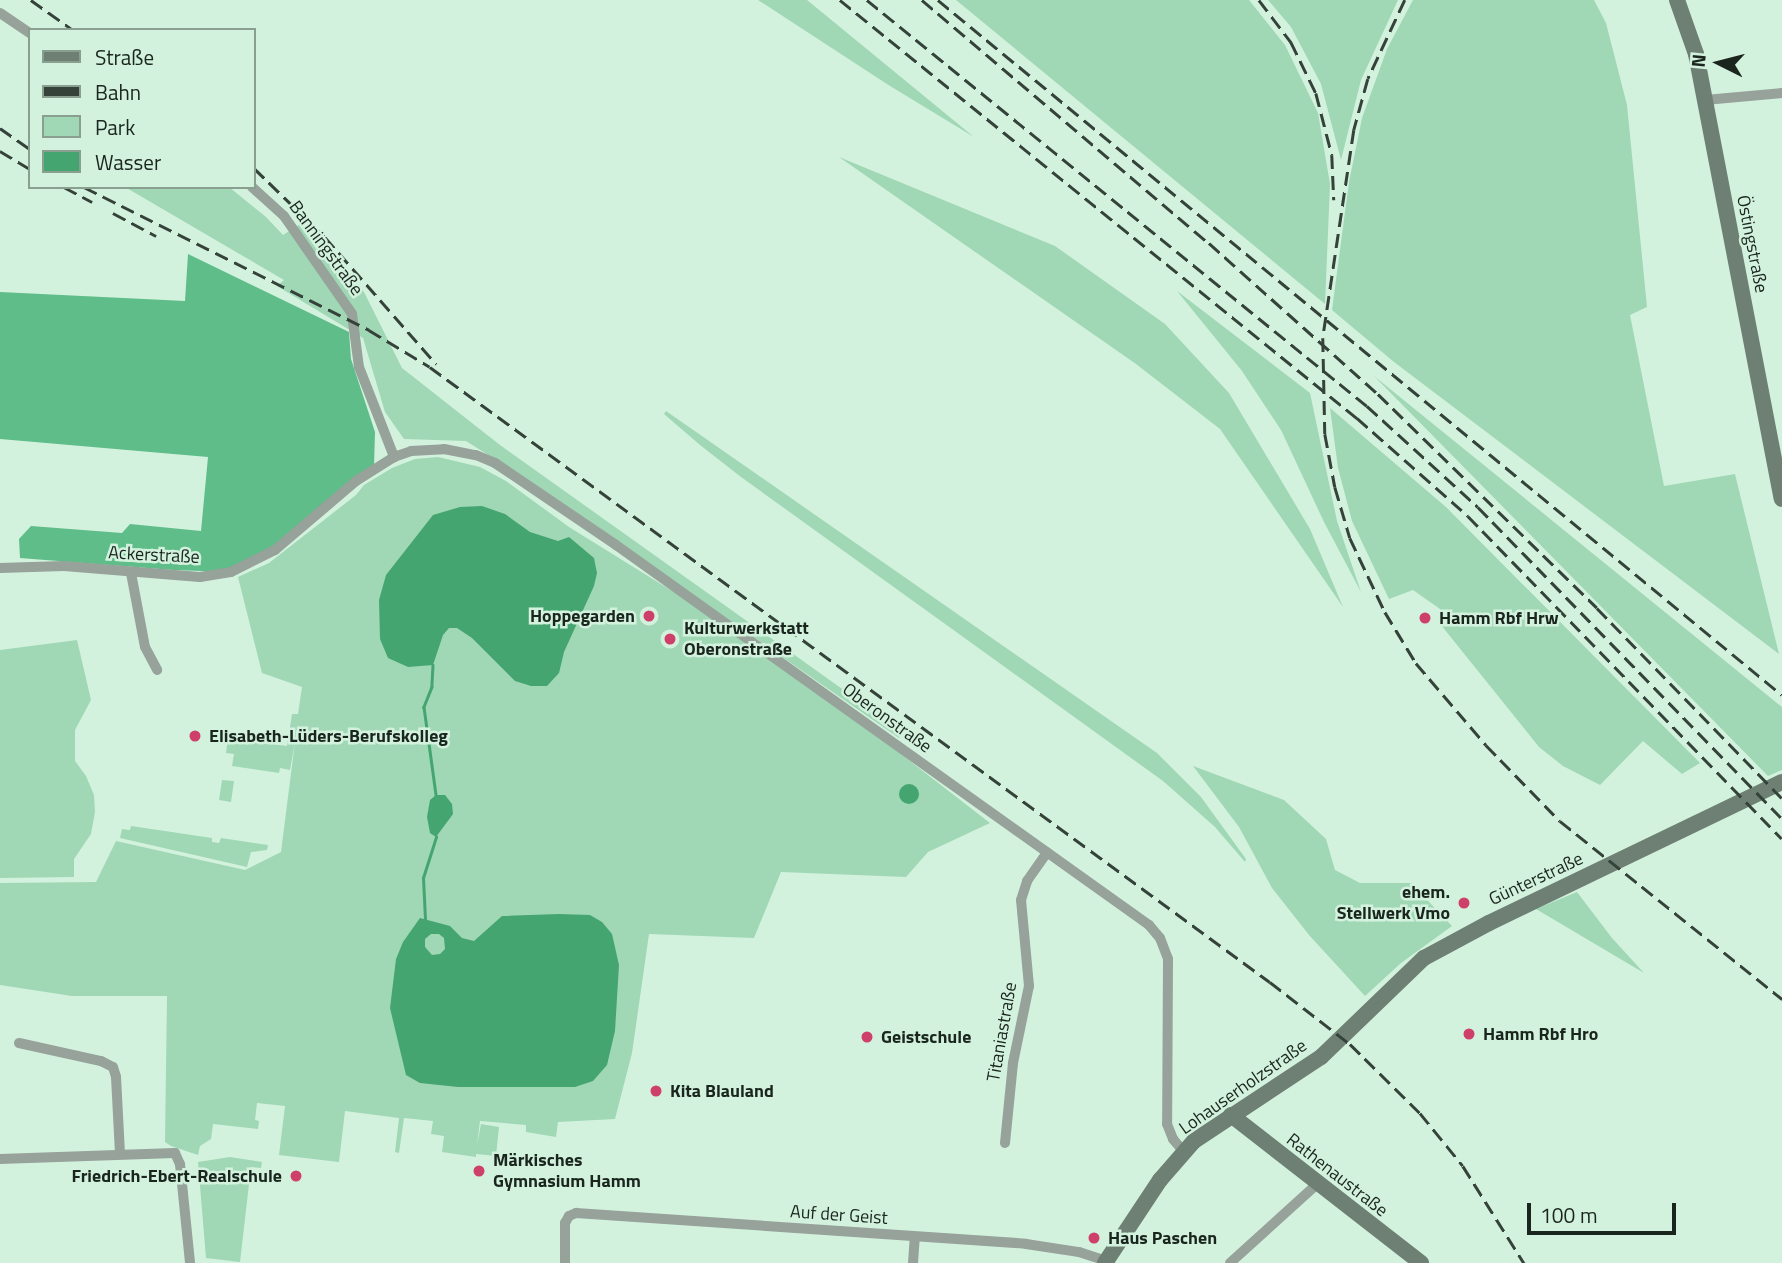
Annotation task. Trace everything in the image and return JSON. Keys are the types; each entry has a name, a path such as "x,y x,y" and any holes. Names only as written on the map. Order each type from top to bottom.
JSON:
{"street":[{"name":"Östingstraße","path":"1677,0 1693,38 1780,475 1782,499"},
{"path":"0,13 28,32"},
{"path":"1705,100 1782,93"},
{"name":"Banningstraße","path":"254,189 284,216 352,314 359,367 394,457"},
{"name":"Oberonstraße","path":"394,457 428,449 460,451 485,459 512,473 1149,925 1160,938 1168,959 1167,1124 1173,1139 1184,1152"},
{"name":"Ackerstraße","path":"0,568 64,566 200,577 246,566 275,550 356,481 394,457"},
{"path":"131,573 145,647 156,670"},
{"name":"Günterstraße","path":"1331,1048 1409,971 1436,950 1782,782"},
{"name":"Titaniastraße","path":"1005,1143 1013,1063 1029,986 1021,900 1027,881 1047,852"},
{"path":"19,1043 101,1061 113,1067 116,1077 120,1154"},
{"name":"Lohauserholzstraße","path":"1106,1262 1160,1181 1184,1152 1231,1115 1331,1048"},
{"name":"Rathenaustraße","path":"1231,1115 1421,1263"},
{"path":"0,1159 172,1152 177,1156 190,1263"},
{"path":"1230,1263 1317,1184"},
{"name":"Auf der Geist","path":"565,1263 565,1223 569,1216 586,1213 1026,1244 1079,1252 1106,1262"},
{"path":"913,1263 915,1237"}],"green space":[{"path":"758,0 807,0 974,137 890,86"},
{"path":"956,0 1249,0 1285,45 1318,113 1330,184 1325,304"},
{"path":"1268,0 1398,0 1361,80 1341,160 1321,84 1291,27"},
{"path":"1413,0 1594,0 1606,23 1627,105 1647,307 1630,315 1664,486 1735,474 1779,654 1394,362 1332,310 1349,182 1362,118 1387,49"},
{"path":"839,157 1055,246 1165,324 1229,393 1310,529 1343,607 1220,429 1136,364"},
{"path":"128,189 231,189 266,217 283,235 300,224 364,292 402,368 500,445 904,733 899,738 520,475 466,441 404,439 385,412 363,338 277,286 284,280"},
{"path":"1177,291 1310,393 1337,521 1361,592 1324,522 1281,430 1242,371"},
{"path":"1374,376 1782,707 1782,770 1768,776"},
{"path":"1330,408 1446,507 1700,763 1682,774 1643,741 1600,785 1563,766 1539,747 1441,625 1440,609 1413,590 1389,599 1352,521 1338,468"},
{"path":"666,411 1157,753 1201,797 1246,859 1245,862 1215,827 1163,781 741,477 664,414"},
{"path":"438,457 480,467 506,481 569,527 764,648 990,823 928,852 906,877 781,872 754,938 649,934 632,1053 615,1119 558,1122 556,1137 526,1132 526,1125 480,1121 477,1145 481,1124 499,1127 496,1156 476,1154 476,1157 442,1152 444,1136 431,1134 433,1121 404,1118 399,1153 395,1152 399,1118 345,1111 339,1162 279,1155 285,1106 257,1103 255,1120 259,1121 258,1129 213,1124 211,1139 200,1146 198,1155 171,1146 165,1142 167,996 72,996 0,985 0,883 96,882 116,841 245,870 281,852 295,742 290,770 280,768 279,773 232,766 234,754 226,753 228,738 287,746 292,714 298,714 302,687 262,673 238,577 269,563 356,495 364,485 392,468 415,459"},
{"path":"77,640 91,700 75,730 75,761 86,776 94,795 95,812 91,834 74,859 74,877 0,878 0,650"},
{"path":"1193,766 1284,800 1326,839 1335,870 1360,883 1411,883 1452,926 1401,963 1365,996 1309,935 1272,888 1239,827"},
{"path":"222,780 234,781 231,802 219,800"},
{"path":"131,826 212,838 212,842 219,843 221,838 268,845 267,850 251,852 247,867 120,838 122,829 130,830"},
{"path":"1577,892 1612,938 1644,973 1536,909"},
{"path":"230,1157 262,1162 261,1168 251,1167 240,1262 206,1258 198,1162"}],"shaded area":[{"path":"188,254 349,332 351,359 375,432 374,467 275,550 231,572 20,558 19,539 31,526 122,533 130,524 201,531 208,457 0,439 0,292 185,301"}],"water":[{"path":"482,506 505,514 530,532 558,541 569,537 594,558 597,573 594,586 564,652 559,673 547,686 531,686 515,681 472,638 457,628 449,628 443,635 433,665 408,667 388,658 380,639 379,600 386,575 433,515 460,507"},
{"path":"909,784 916,787 919,794 916,801 909,804 902,801 899,794 902,787"},
{"path":"436,795 445,795 452,804 453,814 436,837 430,833 427,817 430,800"},
{"path":"590,915 602,922 612,934 619,965 615,1031 607,1065 593,1081 575,1087 458,1087 420,1083 406,1075 390,1008 396,959 403,942 420,918 450,926 462,938 474,941 502,916","holes":["431,934 439,934 444,938 445,949 440,954 432,955 425,947 425,939"]}],"waterway":[{"path":"433,665 432,687 424,707 436,795"},
{"path":"425,919 423,878 436,837"}],"railway":[{"path":"31,0 70,28"},
{"path":"840,0 1357,418 1468,516 1782,839"},
{"path":"867,0 1367,406 1478,507 1782,818"},
{"path":"922,0 1209,243 1378,394 1597,608 1782,798"},
{"path":"938,0 1782,695"},
{"path":"1259,0 1291,42 1316,93 1332,155 1334,200"},
{"path":"1405,0 1368,79 1354,130 1323,338 1325,434 1335,487 1350,538 1385,612 1416,663 1486,745 1560,821 1782,999"},
{"path":"0,128 28,148"},
{"path":"0,151 28,168"},
{"path":"256,170 325,237 436,364"},
{"path":"68,189 92,202"},
{"path":"88,189 369,330 430,367 1270,982 1350,1044 1420,1113 1463,1166 1524,1263"},
{"path":"113,213 156,236"}],"place":[{"name":"Hoppegarden","path":"649,616"},
{"name":"Hamm Rbf Hrw","path":"1425,618"},
{"name":"Kulturwerkstatt Oberonstraße","path":"670,639"},
{"name":"Elisabeth-Lüders-Berufskolleg","path":"195,736"},
{"name":"ehem. Stellwerk Vmo","path":"1464,903"},
{"name":"Hamm Rbf Hro","path":"1469,1034"},
{"name":"Geistschule","path":"867,1037"},
{"name":"Kita Blauland","path":"656,1091"},
{"name":"Märkisches Gymnasium Hamm","path":"479,1171"},
{"name":"Friedrich-Ebert-Realschule","path":"296,1176"},
{"name":"Haus Paschen","path":"1094,1238"}]}
